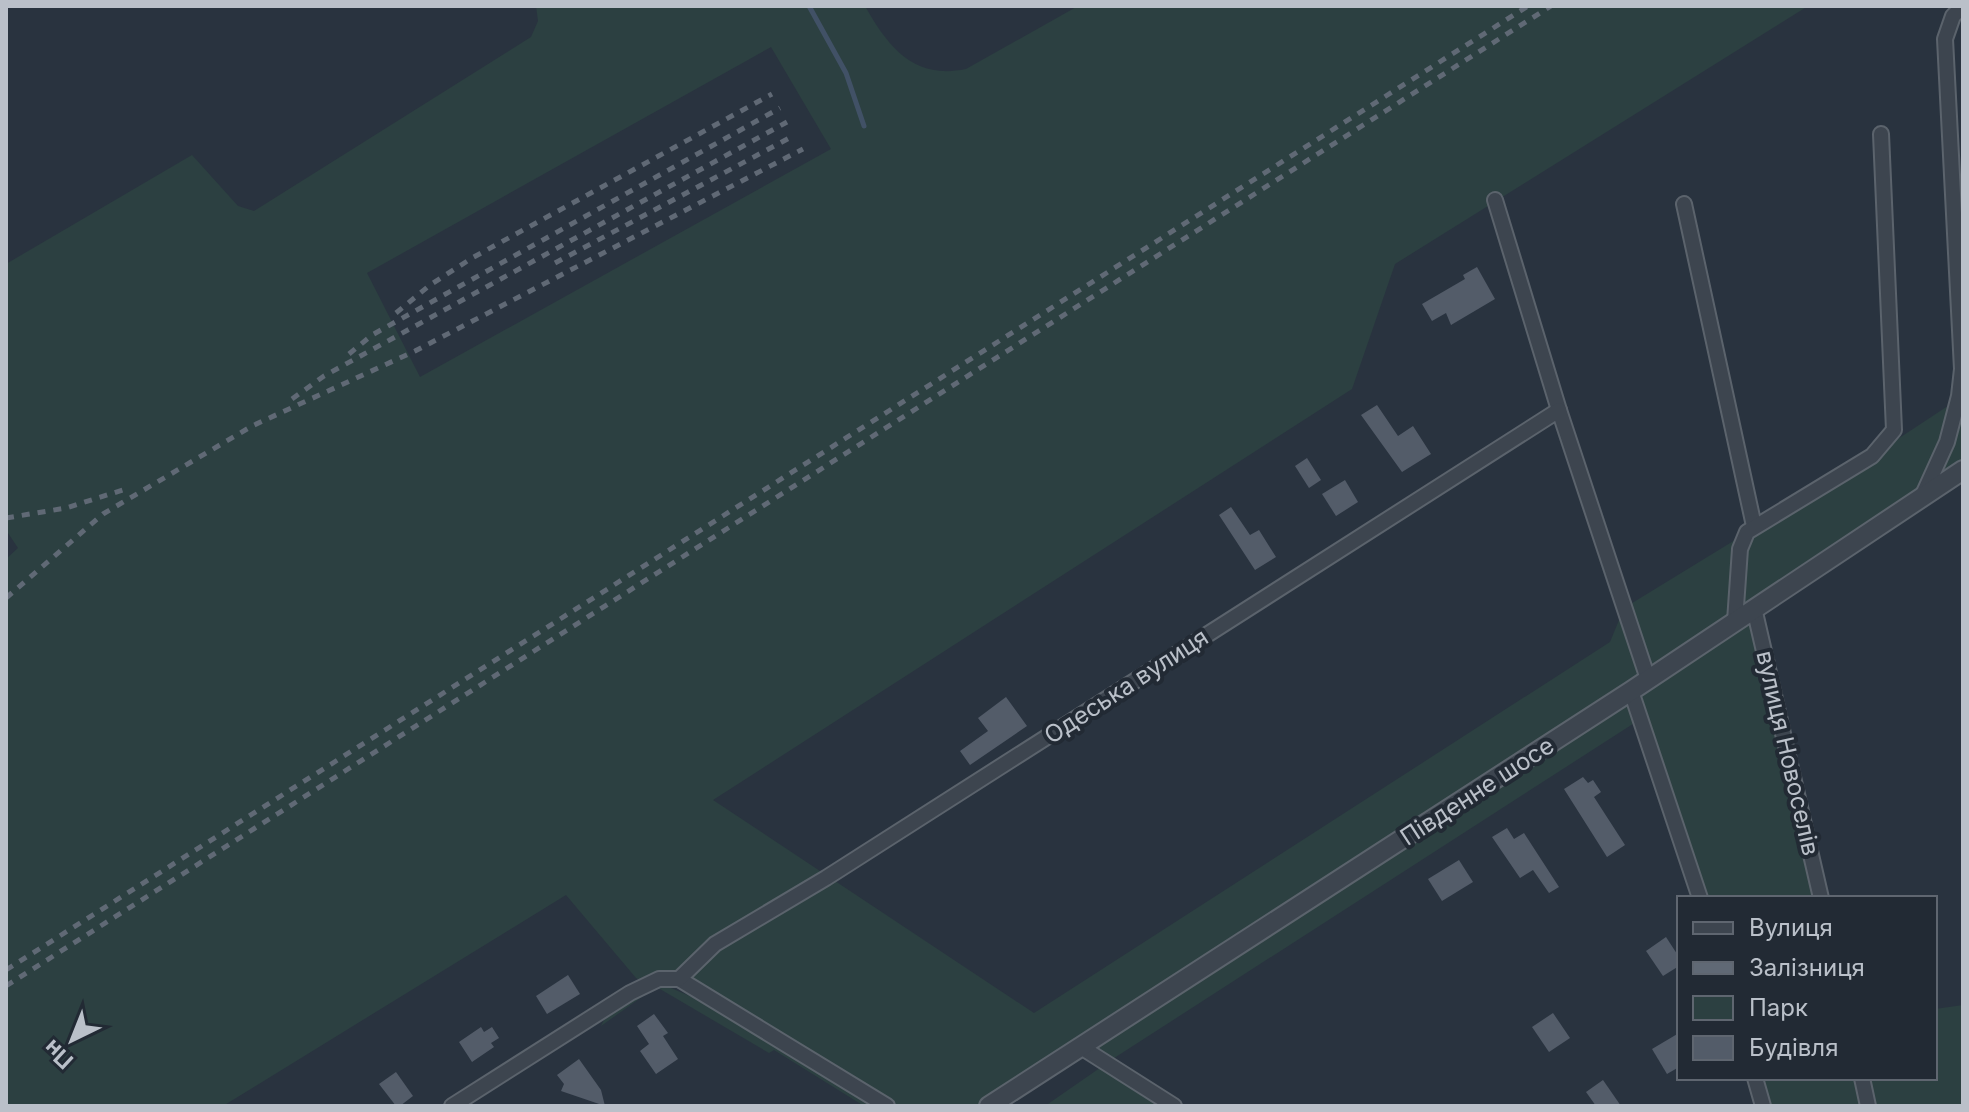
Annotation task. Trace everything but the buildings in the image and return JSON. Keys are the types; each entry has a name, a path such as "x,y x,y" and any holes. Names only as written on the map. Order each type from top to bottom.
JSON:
{"street":[{"path":"1922,497 1947,442 1961,383 1945,39 1953,16 1963,6"},
{"path":"1735,621 1743,539 1754,526 1872,456 1894,430 1881,134"},
{"path":"1495,200 1559,410 1648,679"},
{"path":"1684,204 1754,526"},
{"name":"Одеська вулиця","path":"679,979 715,944 826,878 1559,410"},
{"name":"Південне шосе","path":"989,1106 1631,691 1963,470"},
{"name":"вулиця Новоселів","path":"1754,608 1821,896"},
{"path":"1631,691 1699,896"},
{"path":"452,1106 630,993 659,979 679,979 887,1106"},
{"path":"1081,1047 1174,1106"},
{"path":"1756,1080 1763,1106"},
{"path":"1862,1080 1868,1106"}],"green space":[{"path":"536,6 865,6 883,35 905,57 932,70 948,71 966,69 1078,6 1808,6 1395,264 1352,389 713,800 1034,1013 1610,642 1624,608 1872,456 1963,396 1963,470 1755,608 1821,896 1699,896 1639,720 1108,1062 1174,1106 1045,1106 1107,1063 1081,1047 989,1106 887,1106 679,979 647,984 636,978 566,895 223,1106 6,1106 6,559 18,548 6,530 6,264 192,155 238,206 254,211 531,37 538,21","holes":["771,47 831,149 420,377 367,273"]},
{"path":"664,985 706,1003 877,1106 864,1106 774,1050 769,1053 660,989 653,989 601,1026 604,1020 648,989"},
{"path":"1963,1005 1963,1106 1763,1106 1756,1080 1937,1080 1937,1009"}],"waterway":[{"path":"809,6 846,73 864,126"}],"railway":[{"path":"6,970 1528,6"},
{"path":"6,986 1551,6"},
{"path":"396,313 430,285 472,258 772,94"},
{"path":"349,354 372,335 780,108"},
{"path":"292,399 324,376 787,122"},
{"path":"555,263 795,135"},
{"path":"6,598 103,514 252,426 415,351 803,149"},
{"path":"6,518 66,508 129,488"}]}
